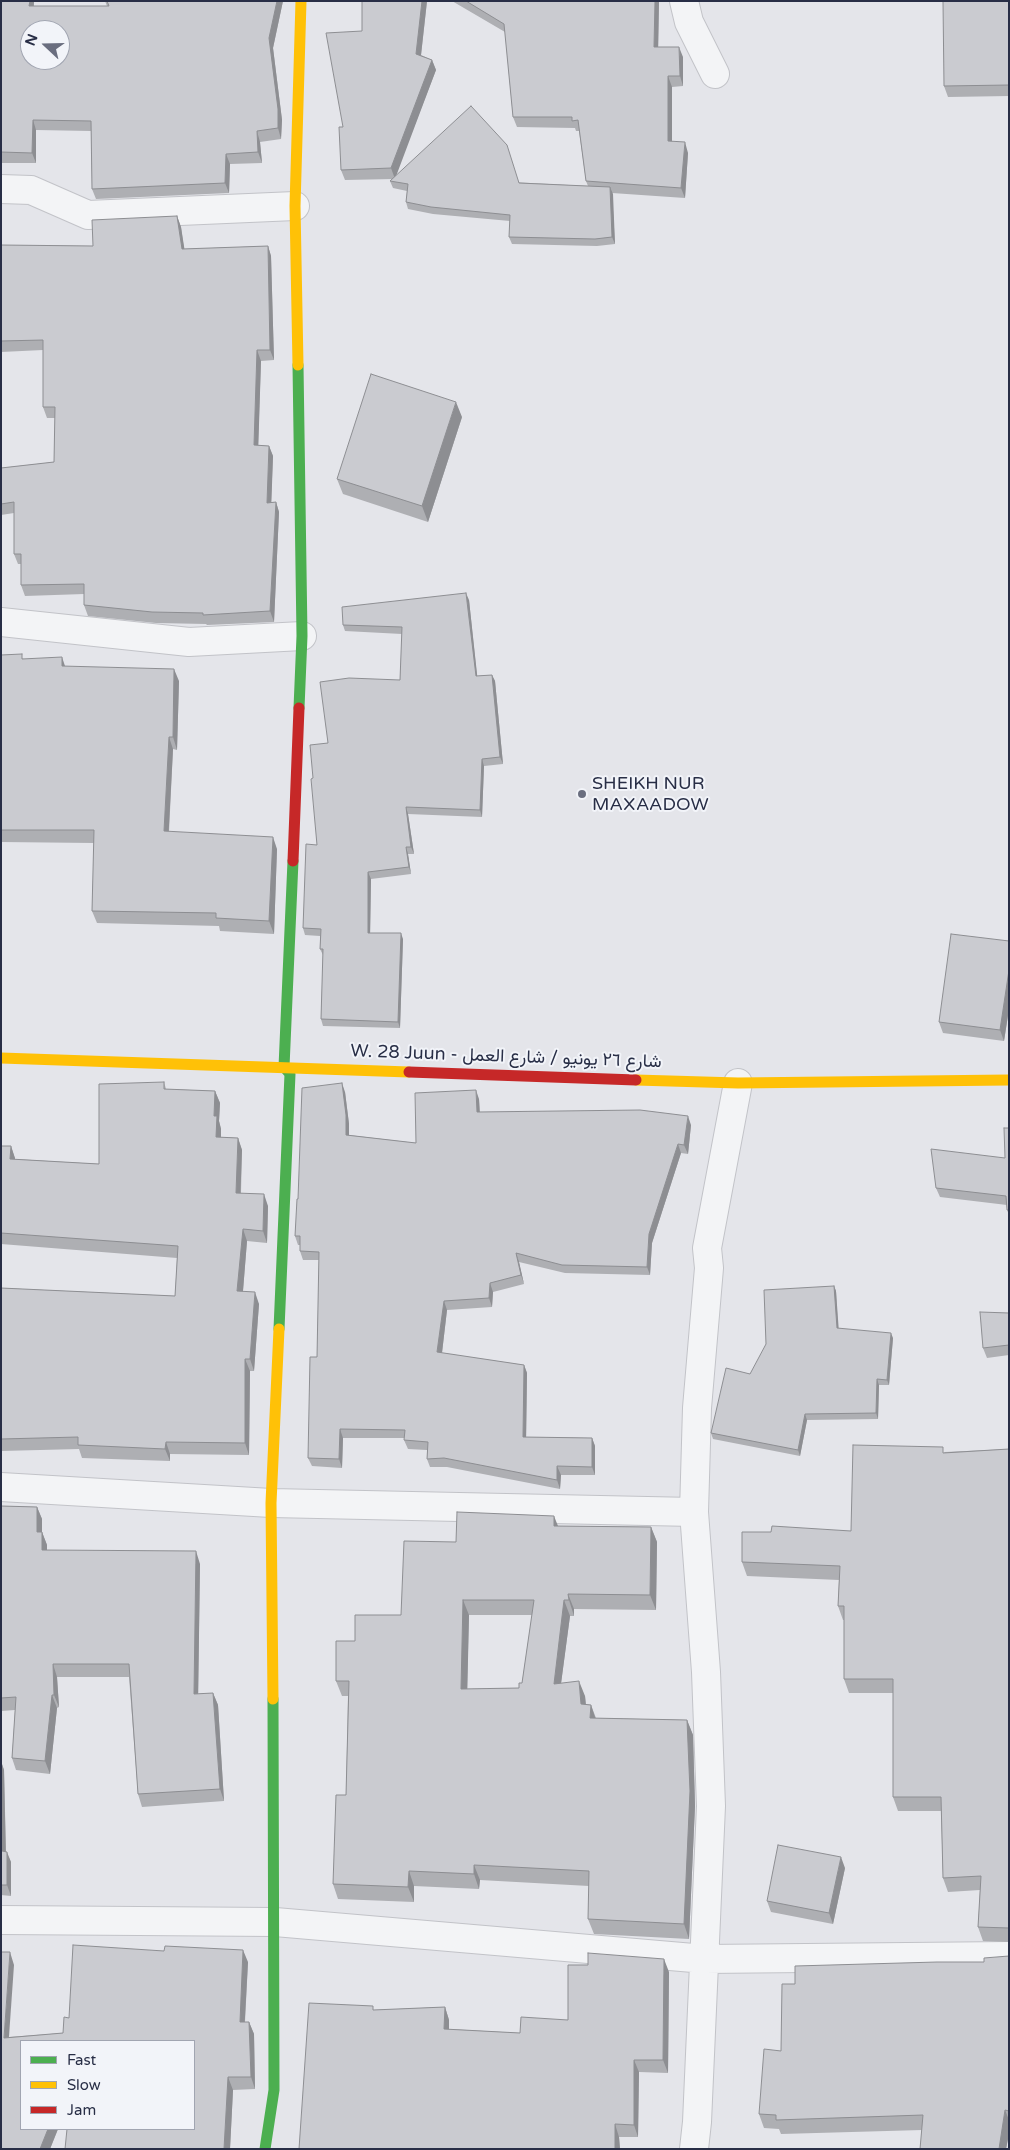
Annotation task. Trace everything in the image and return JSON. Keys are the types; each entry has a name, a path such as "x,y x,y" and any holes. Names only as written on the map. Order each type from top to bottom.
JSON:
{"street":[{"path":"265,2149 274,2090 275,1922 271,1503 290,1074 284,1067 302,636 295,206 301,1"},
{"path":"684,1 690,22 715,74"},
{"path":"1,189 31,190 88,215 295,206"},
{"path":"1,622 189,642 302,636"},
{"name":"W. 28 Juun - شارع ٢٦ يونيو / شارع العمل","path":"1,1058 738,1083 1009,1080"},
{"path":"694,2149 705,1959 711,1806 706,1672 694,1512 697,1408 709,1268 707,1248 738,1083"},
{"path":"1,1487 271,1503 694,1512"},
{"path":"1,1920 275,1922 705,1959 1009,1956"}],"building":[{"path":"1,1 30,1 29,6 109,6 107,1 277,1 269,38 278,109 278,128 257,131 258,152 226,154 225,183 92,189 91,121 33,120 32,153 1,152"},
{"path":"362,1 422,1 416,54 432,60 391,168 341,170 339,127 343,127 326,33 362,31"},
{"path":"466,1 655,1 654,47 679,47 680,76 668,76 668,141 685,142 681,188 586,181 578,120 572,121 572,117 513,117 504,24"},
{"path":"943,1 1009,1 1009,85 944,86"},
{"path":"471,106 507,145 519,183 610,187 612,237 595,239 509,237 510,215 431,207 406,202 408,184 390,181"},
{"path":"177,216 182,249 268,246 270,350 257,350 254,445 269,446 267,503 276,502 270,611 203,615 203,613 152,612 84,605 84,584 21,585 21,554 14,554 14,502 1,504 1,468 54,462 55,407 43,407 43,340 1,341 1,245 93,246 92,220"},
{"path":"371,374 456,402 422,506 337,479"},
{"path":"466,593 476,676 492,675 500,757 482,759 480,810 406,807 411,847 406,847 409,867 368,872 368,933 401,933 398,1022 321,1019 323,949 320,949 321,929 303,928 306,844 317,845 310,745 328,743 320,682 349,678 400,680 402,627 343,625 342,607"},
{"path":"22,654 22,659 62,657 62,666 174,669 173,737 169,737 164,831 273,837 269,921 216,918 216,913 92,911 94,830 1,830 1,655"},
{"path":"951,934 1009,941 1009,970 1000,1030 939,1022"},
{"path":"164,1082 164,1089 215,1091 214,1116 217,1116 216,1137 238,1138 236,1193 264,1194 263,1231 243,1229 237,1291 255,1292 250,1359 245,1359 245,1443 166,1442 165,1449 78,1445 78,1437 1,1439 1,1288 175,1296 178,1246 1,1233 1,1146 11,1146 10,1159 99,1164 99,1084"},
{"path":"342,1083 346,1115 346,1135 416,1143 415,1093 476,1090 477,1112 640,1110 688,1116 684,1145 678,1144 649,1234 647,1267 562,1265 516,1253 521,1275 490,1283 489,1298 444,1301 437,1352 524,1365 523,1437 592,1438 592,1467 557,1466 557,1480 444,1458 427,1459 428,1442 404,1440 405,1430 340,1429 339,1459 308,1458 310,1357 317,1357 319,1252 300,1251 300,1236 295,1236 302,1088"},
{"path":"1004,1128 1009,1128 1009,1210 1007,1210 1006,1196 936,1188 931,1149 1005,1158"},
{"path":"834,1286 837,1328 891,1333 887,1380 877,1379 876,1413 805,1414 798,1450 711,1433 726,1368 750,1374 766,1344 764,1290"},
{"path":"980,1312 1009,1313 1009,1345 983,1348"},
{"path":"853,1445 943,1447 943,1453 1009,1449 1009,1928 978,1927 981,1876 943,1878 941,1797 893,1797 893,1679 844,1679 844,1606 838,1606 840,1566 742,1562 742,1532 771,1532 772,1526 851,1531"},
{"path":"1,1506 37,1507 37,1532 42,1532 42,1550 196,1551 194,1694 213,1693 220,1789 138,1794 129,1664 53,1664 54,1695 52,1695 45,1761 12,1758 16,1697 1,1698"},
{"path":"457,1512 554,1516 554,1526 651,1527 650,1595 568,1594 569,1600 564,1600 554,1684 579,1681 581,1704 591,1705 590,1718 687,1720 690,1791 684,1924 588,1919 589,1871 474,1865 474,1874 409,1871 408,1887 333,1884 336,1795 346,1795 349,1681 336,1681 336,1641 355,1641 355,1615 401,1615 404,1541 456,1542","holes":["463,1600 534,1600 522,1683 519,1683 519,1688 461,1689"]},
{"path":"1,1794 2,1851 7,1852 7,1885 1,1885"},
{"path":"778,1845 841,1857 829,1913 767,1901"},
{"path":"73,1945 164,1951 165,1946 243,1950 240,2022 249,2022 251,2077 228,2077 224,2149 65,2149 67,2130 195,2130 195,2040 20,2040 20,2130 48,2130 40,2149 1,2149 1,1952 10,1952 4,2038 63,2033 64,2017 69,2018"},
{"path":"588,1953 664,1959 663,2060 634,2060 634,2125 615,2124 615,2149 299,2149 309,2003 373,2006 373,2010 445,2007 444,2029 520,2033 521,2017 568,2020 568,1965 588,1965"},
{"path":"1009,1956 1009,2111 1005,2110 999,2149 920,2149 923,2115 776,2120 776,2115 759,2114 764,2049 781,2051 782,1984 795,1984 795,1966 984,1962 984,1958"}],"traffic: fast":[{"path":"298,365 302,636 299,708"},
{"path":"279,1329 290,1074 284,1067 293,861"},
{"path":"265,2149 274,2090 273,1699"}],"traffic: slow":[{"path":"298,365 295,206 301,1"},
{"path":"1,1058 409,1072"},
{"path":"636,1080 738,1083 1009,1080"},
{"path":"273,1699 271,1503 279,1329"}],"traffic: jam":[{"path":"293,861 299,708"},
{"path":"409,1072 636,1080"}],"place":[{"name":"SHEIKH NUR MAXAADOW","path":"582,794"}]}
